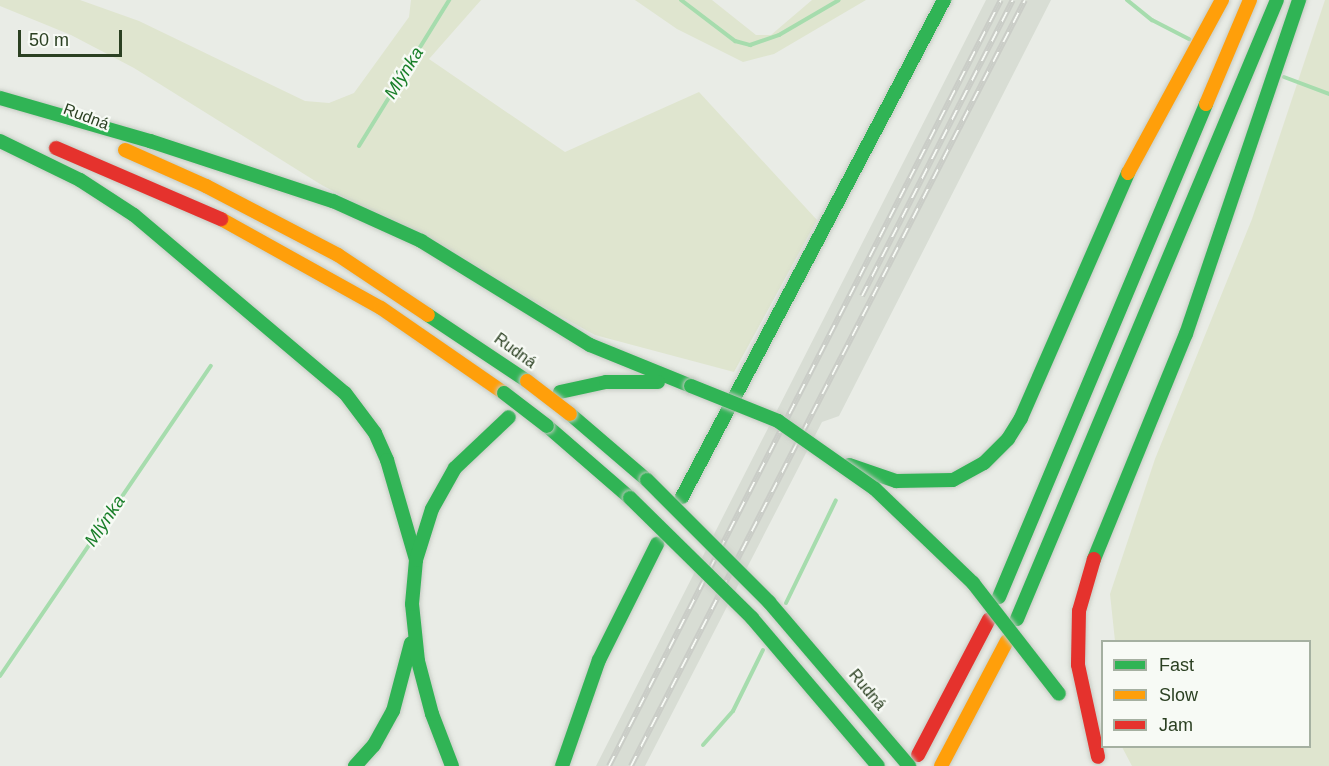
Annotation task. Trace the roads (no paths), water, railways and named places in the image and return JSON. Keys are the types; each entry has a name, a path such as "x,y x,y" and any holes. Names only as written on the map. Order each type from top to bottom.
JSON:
{"main road":[{"path":"682,497 944,0"},
{"path":"836,460 896,481 952,480 996,454 1021,418 1125,179 1222,0"},
{"path":"999,597 1250,0"},
{"path":"1017,619 1277,0"},
{"path":"1100,762 1081,685 1077,640 1084,583 1186,334 1299,0"},
{"path":"0,98 150,141 344,205 421,241 590,345 778,421 836,460 900,511 973,583 1059,694 1100,762"},
{"name":"Rudná","path":"0,103 135,154 271,218 396,290 527,381 570,414 646,480 769,602 909,766"},
{"path":"0,128 163,192 257,237 381,308 504,393 547,426 630,498 752,618 878,766"},
{"path":"0,141 81,180 134,214 338,386 370,426 387,460 416,560"},
{"path":"560,392 629,381 691,386"},
{"path":"452,766 424,687 414,631 416,560 432,509 455,468 509,417"},
{"path":"562,766 599,660 657,544"},
{"path":"918,755 989,619"},
{"path":"355,766 374,745 393,711 414,631"},
{"path":"941,766 1007,641"}],"waterway":[{"name":"Mlýnka","path":"359,146 449,0"},
{"name":"Mlýnka","path":"681,0 735,41 750,45 779,35 839,0"},
{"name":"Mlýnka","path":"1127,0 1152,20 1189,39"},
{"name":"Mlýnka","path":"1284,77 1329,94"},
{"name":"Mlýnka","path":"0,676 211,366"},
{"path":"786,603 836,500"},
{"path":"703,745 733,711 763,650"}],"railway":[{"path":"609,766 1001,0"},
{"path":"862,296 1013,0"},
{"path":"631,766 1025,0"}]}
